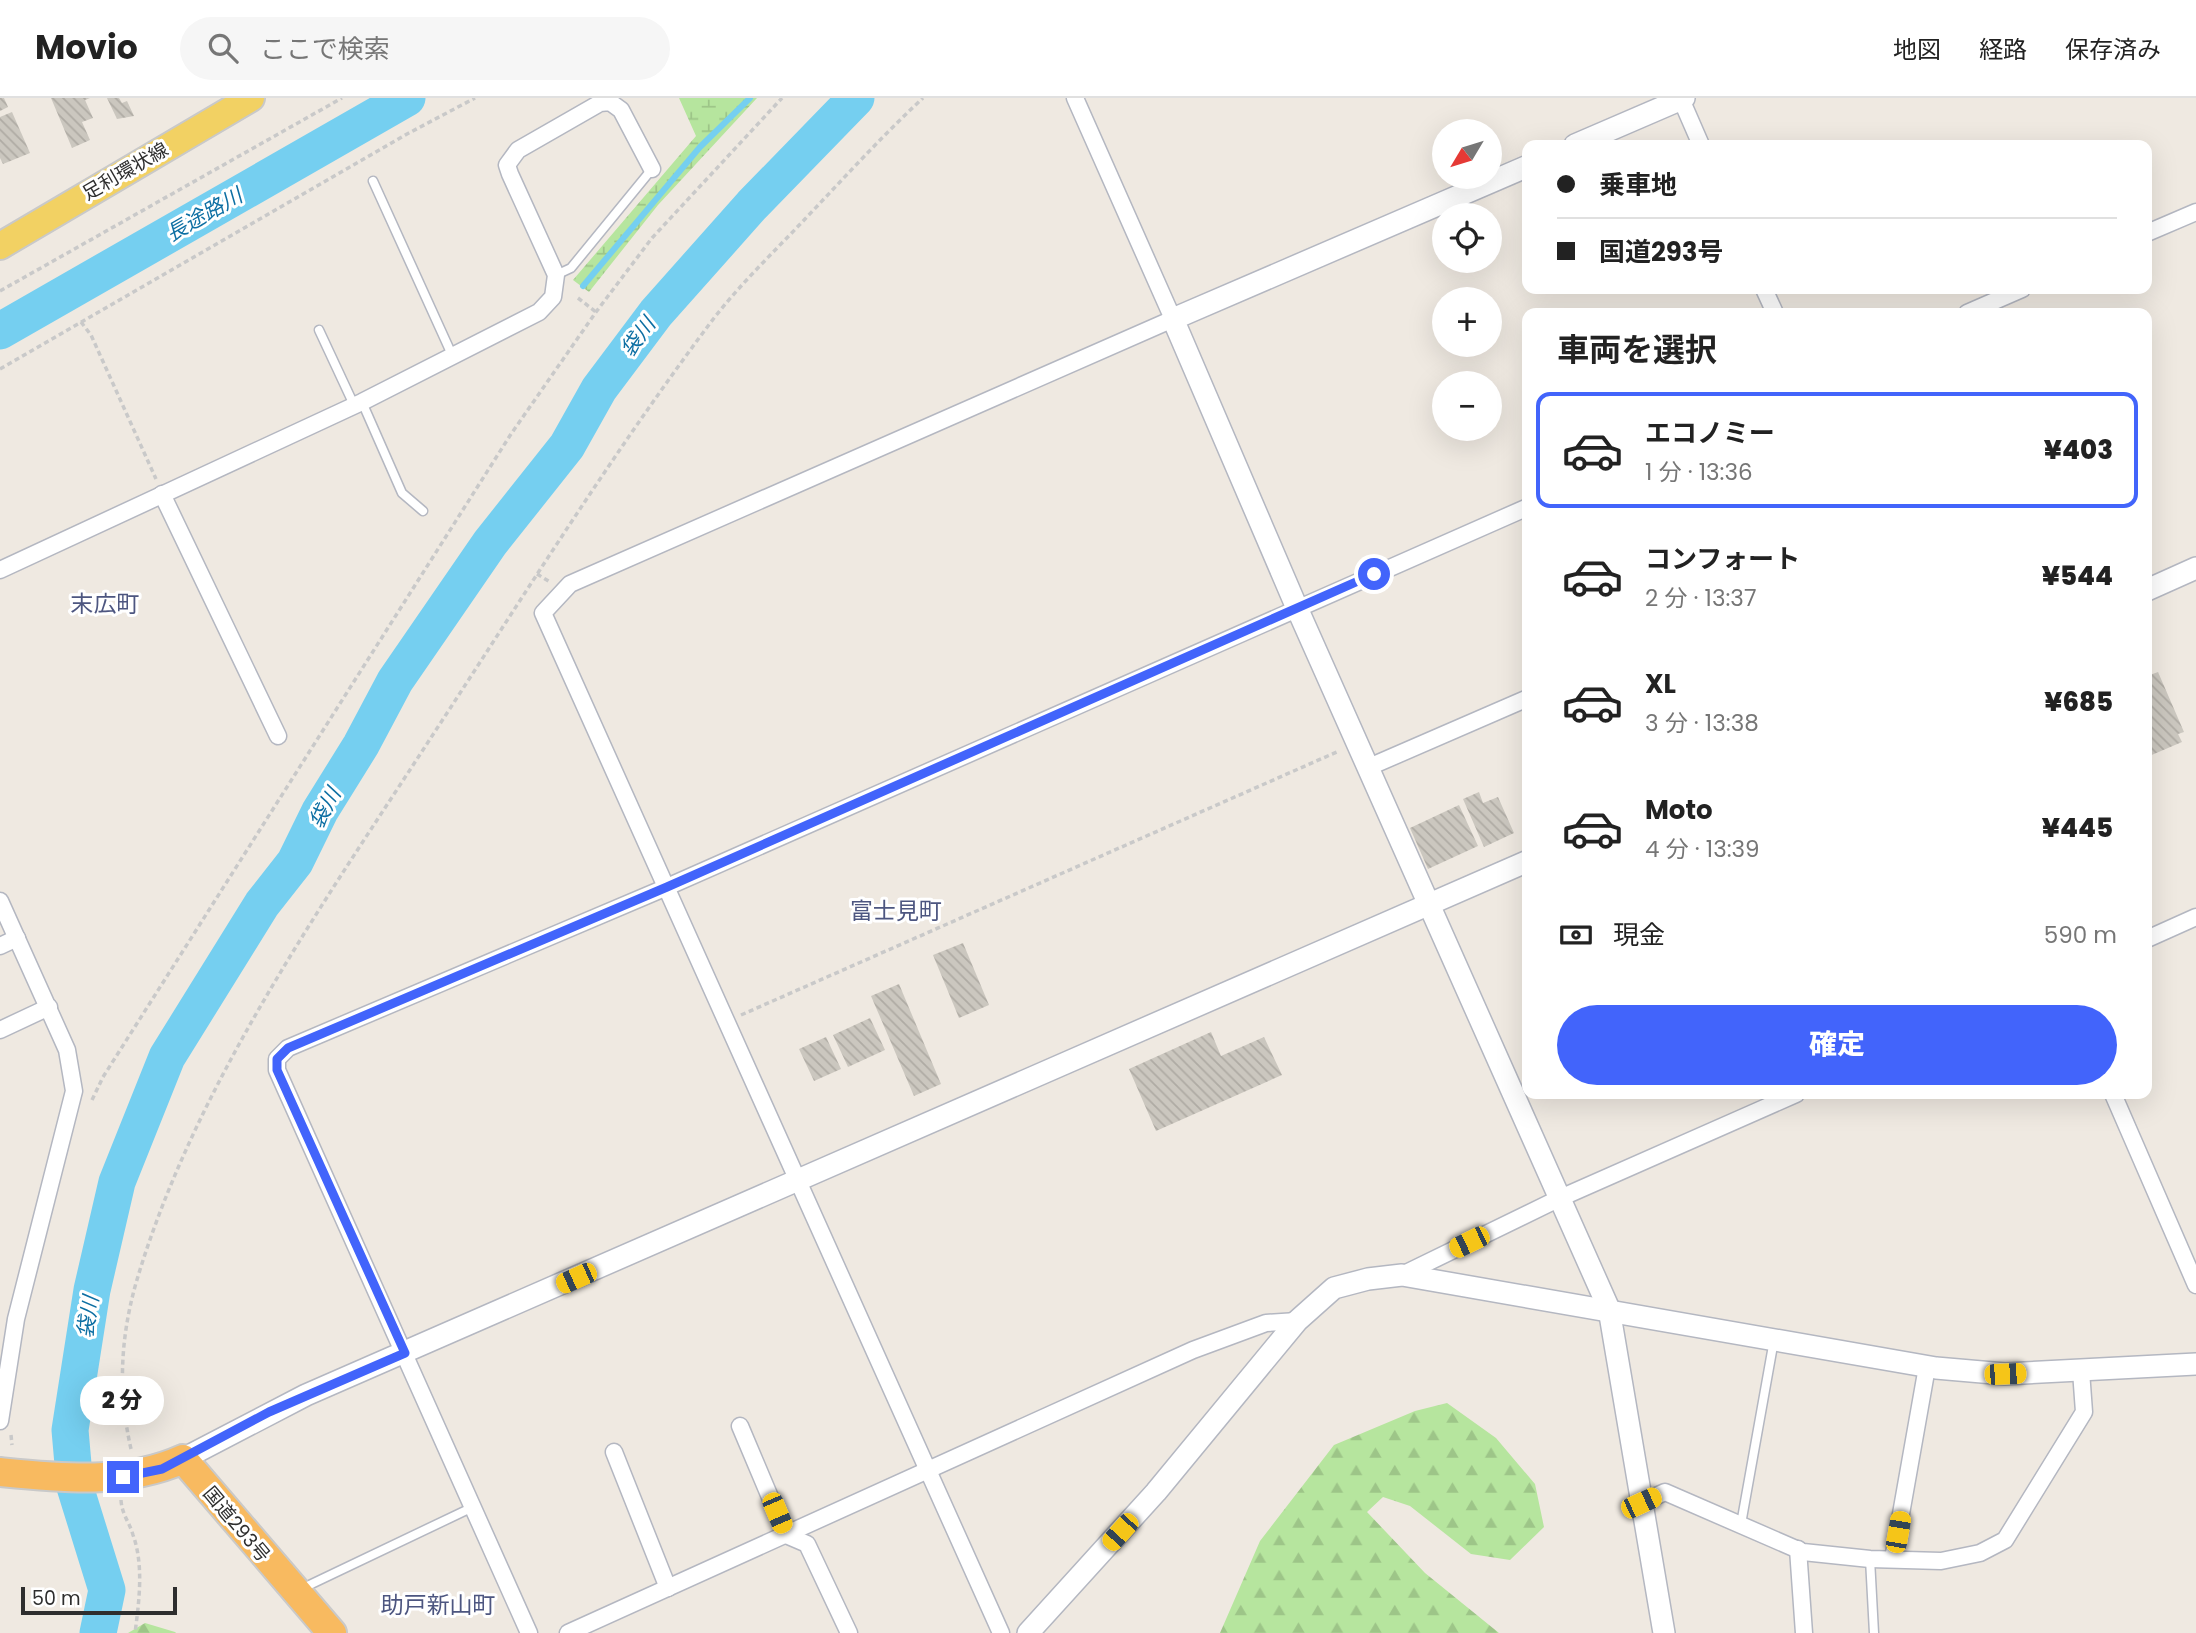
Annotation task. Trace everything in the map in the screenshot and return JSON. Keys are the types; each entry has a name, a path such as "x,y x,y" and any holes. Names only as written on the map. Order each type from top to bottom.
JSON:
{"highway":[{"path":"12,1473 119,1489 183,1459"},
{"name":"国道293号","path":"183,1459 332,1633"}],"main road":[{"name":"足利環状線","path":"0,246 251,98"}],"street":[{"path":"1075,98 1297,608 1609,1309 1664,1633"},
{"path":"1587,140 1683,99 1699,140"},
{"path":"0,570 358,404 539,312 553,297 556,275 510,174 507,165 511,156 600,103 610,102 621,110 652,170"},
{"path":"1001,1633 543,612 570,584 1522,169"},
{"path":"2152,231 2196,212"},
{"path":"1978,308 2011,294"},
{"path":"162,494 278,736"},
{"path":"529,1633 277,1070 277,1059 288,1048 667,887 1522,510"},
{"path":"2152,588 2196,568"},
{"path":"1369,767 1522,701"},
{"path":"183,1459 269,1412 1522,864"},
{"path":"0,901 67,1050 74,1091 3,1372 0,1421"},
{"path":"2152,937 2196,917"},
{"path":"0,946 17,938"},
{"path":"0,1030 49,1007"},
{"path":"1402,1275 1558,1199 1785,1099"},
{"path":"2115,1099 2192,1264 2196,1285"},
{"path":"1028,1633 1156,1492 1297,1321 1334,1288 1368,1279 1402,1275 1609,1309 1927,1367 2005,1374 2196,1364"},
{"path":"568,1633 1193,1350 1266,1323 1297,1321"},
{"path":"1893,1559 1927,1367"},
{"path":"1641,1503 1665,1492 1798,1549 1870,1559 1941,1560 1980,1553 2006,1539 2084,1412 2081,1371"},
{"path":"740,1426 786,1535 807,1544 849,1633"},
{"path":"614,1452 668,1588"},
{"path":"1798,1549 1804,1633"}],"lane":[{"path":"556,275 571,268 652,170"},
{"path":"373,181 453,357"},
{"path":"319,330 402,493 423,511"},
{"path":"1741,1524 1774,1339"},
{"path":"296,1592 313,1581 473,1507"},
{"path":"1870,1559 1874,1633"}],"path":[{"path":"0,291 342,98"},
{"path":"0,369 475,98"},
{"path":"90,1105 103,1077 226,879 510,434 652,238 782,98"},
{"path":"132,1451 122,1408 121,1359 127,1322 158,1219 208,1102 281,973 537,574 709,324 853,167 923,98"},
{"path":"578,298 596,312"},
{"path":"81,321 91,335 162,494"},
{"path":"537,574 552,583"},
{"path":"726,1021 1358,743"},
{"path":"119,1489 122,1514 134,1535 139,1568 135,1633"}],"green space":[{"path":"679,98 757,98 658,205 589,292 573,280 696,136"},
{"path":"1447,1403 1496,1438 1535,1484 1544,1527 1510,1560 1471,1554 1410,1506 1383,1497 1367,1512 1425,1573 1499,1633 1220,1633 1260,1541 1334,1445 1415,1411"},
{"path":"145,1623 175,1632 176,1633 128,1633"}],"building":[{"path":"0,98 4,98 8,107 0,111"},
{"path":"51,98 90,98 85,100 93,118 82,122 90,140 72,148"},
{"path":"107,98 119,98 122,103 127,101 134,116 117,119"},
{"path":"12,112 30,153 3,164 0,158 0,117"},
{"path":"2158,672 2184,732 2178,734 2182,742 2152,755 2152,674"},
{"path":"1479,792 1483,803 1498,797 1514,833 1484,847 1463,799"},
{"path":"1459,805 1478,846 1428,869 1410,828"},
{"path":"963,943 989,1005 959,1018 933,955"},
{"path":"899,984 941,1084 914,1096 871,996"},
{"path":"870,1018 885,1050 848,1067 833,1035"},
{"path":"1211,1032 1221,1056 1264,1037 1282,1075 1156,1131 1129,1069"},
{"path":"826,1037 841,1069 814,1081 799,1049"}],"waterway":[{"name":"長途路川","path":"0,331 407,98"},
{"path":"583,286 700,147 750,98"},
{"name":"袋川","path":"98,1633 107,1590 75,1487 70,1430 92,1290 117,1182 167,1057 262,904 295,862 320,811 361,745 395,681 490,543 567,446 599,389 656,313 752,205 856,98"}],"district":[{"name":"末広町","path":"105,604"},
{"name":"富士見町","path":"896,911"},
{"name":"助戸新山町","path":"438,1605"}],"route":[{"path":"123,1477 162,1469 269,1412 405,1353 277,1070 277,1059 288,1048 667,887 1374,574"}]}
